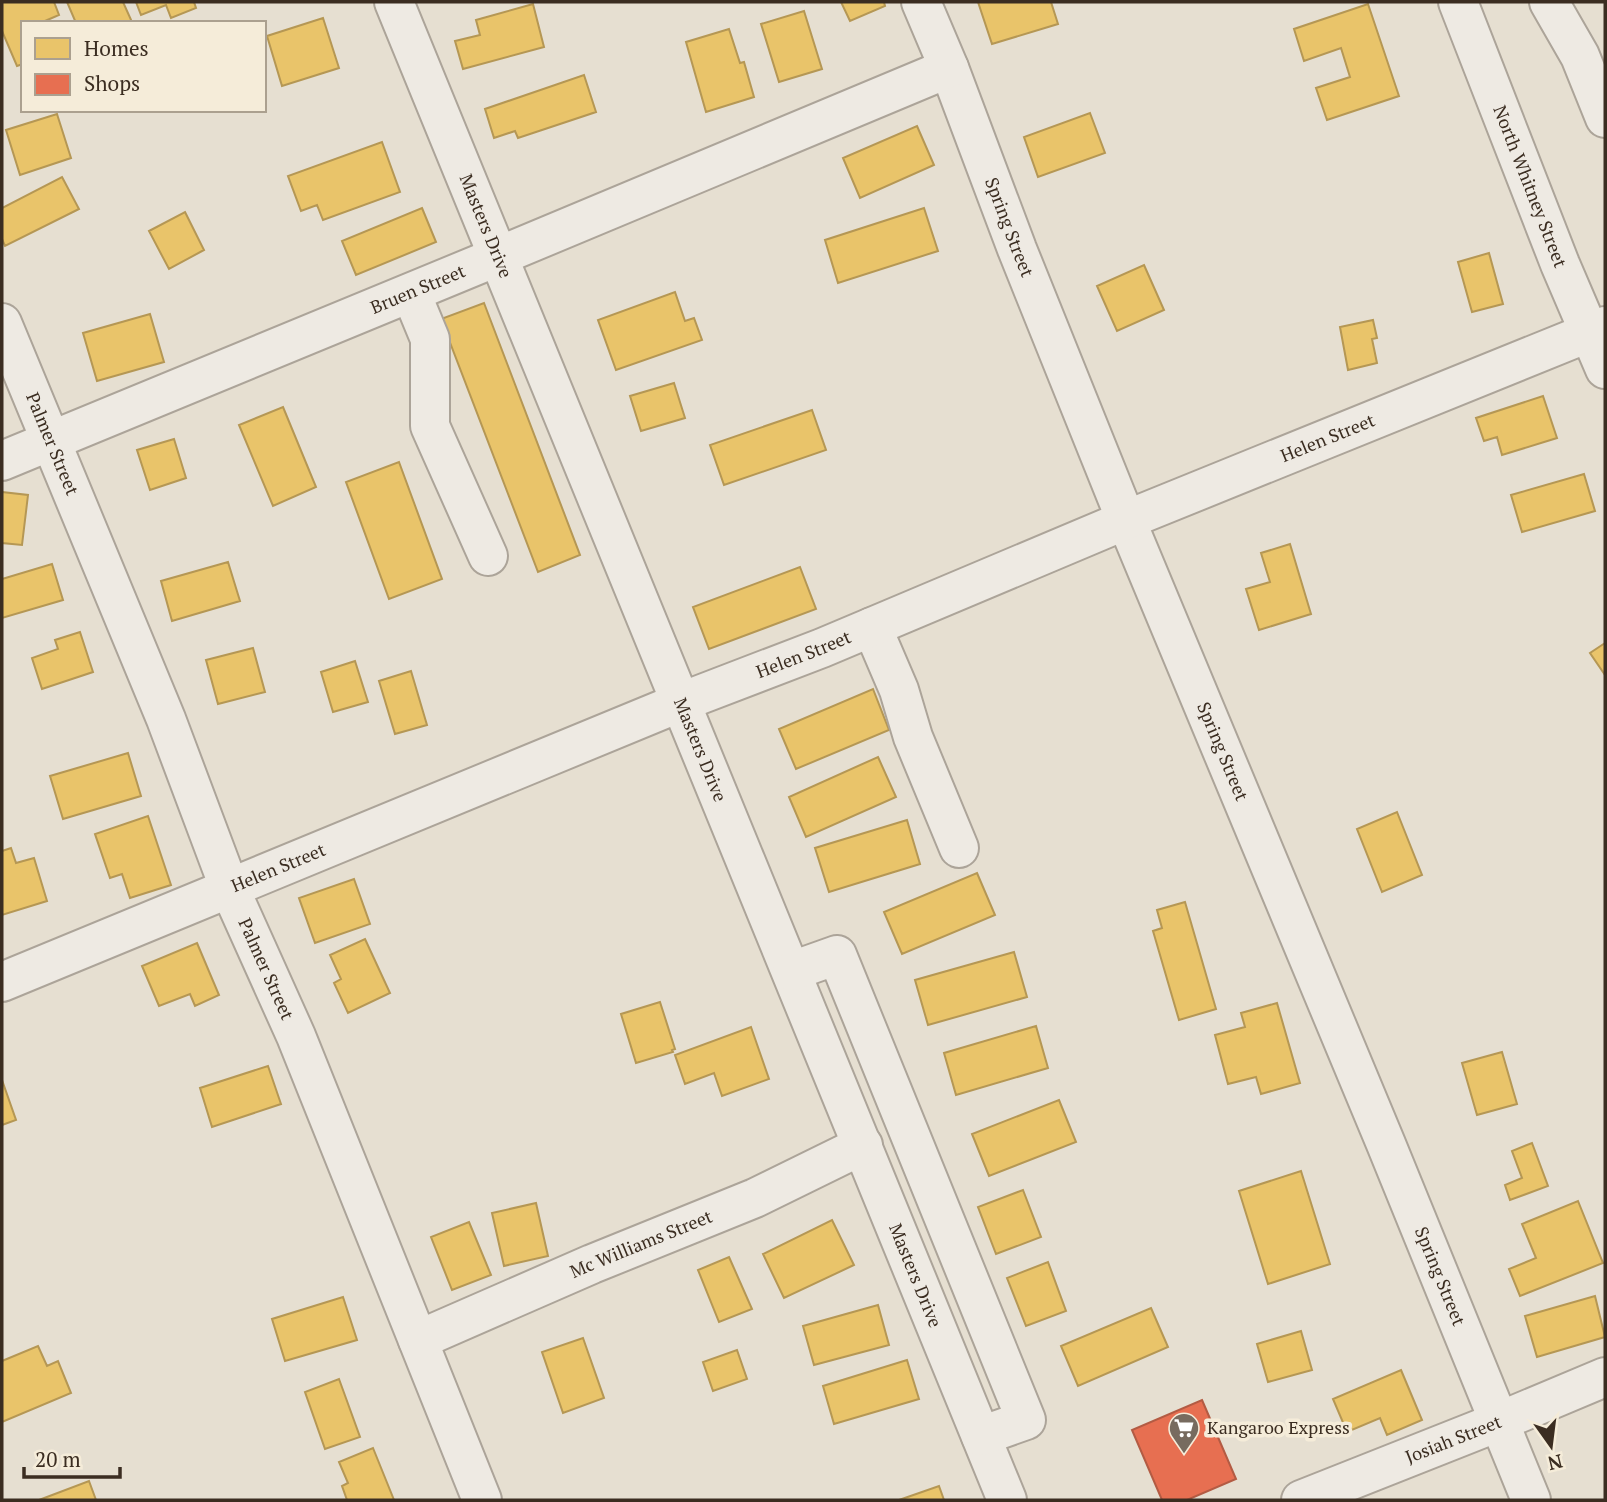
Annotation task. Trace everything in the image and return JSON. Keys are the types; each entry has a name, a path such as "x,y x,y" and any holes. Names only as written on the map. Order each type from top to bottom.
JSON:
{"street":[{"name":"Masters Drive","path":"394,2 1007,1500"},
{"name":"Spring Street","path":"921,2 1125,520 1386,1144 1531,1500"},
{"name":"North Whitney Street","path":"1458,2 1560,264 1597,329 1605,369"},
{"path":"1549,2 1580,55 1605,118"},
{"name":"Bruen Street","path":"2,461 948,68"},
{"path":"411,293 430,339 430,426 488,556"},
{"name":"Palmer Street","path":"2,323 166,719 229,887 296,1036 482,1500"},
{"name":"Helen Street","path":"2,982 1597,329"},
{"path":"872,627 899,690 913,737 959,848"},
{"path":"792,971 837,955 969,1278 1026,1420 981,1436"},
{"name":"Mc Williams Street","path":"418,1340 592,1264 755,1198 863,1144"},
{"name":"Josiah Street","path":"1301,1500 1605,1377"}],"building: Homes":[{"path":"2,2 54,2 59,15 45,21 21,21 21,65 17,66 2,31"},
{"path":"67,2 123,2 132,21 75,21"},
{"path":"136,2 194,2 196,8 171,18 166,5 141,15"},
{"path":"841,2 884,2 885,6 850,21"},
{"path":"978,2 1051,2 1058,24 992,44"},
{"path":"533,4 544,47 463,69 455,41 480,35 476,20"},
{"path":"1368,4 1399,96 1327,120 1316,88 1350,77 1341,48 1304,61 1294,29"},
{"path":"804,11 822,69 779,82 761,24"},
{"path":"323,18 339,68 282,86 267,36"},
{"path":"729,29 740,63 744,62 754,97 706,112 686,42"},
{"path":"584,75 596,112 518,138 515,131 494,138 485,109"},
{"path":"1090,113 1105,153 1038,177 1024,137"},
{"path":"57,114 71,158 20,175 6,130"},
{"path":"917,126 934,165 860,198 843,158"},
{"path":"382,142 400,192 323,220 317,205 301,211 288,176"},
{"path":"62,177 79,209 5,246 2,239 2,208"},
{"path":"422,208 436,242 356,275 342,241"},
{"path":"924,208 938,251 838,283 825,240"},
{"path":"185,212 204,250 169,269 149,231"},
{"path":"1489,253 1503,304 1472,312 1458,262"},
{"path":"1144,265 1164,310 1117,331 1097,286"},
{"path":"675,292 685,321 694,318 702,340 616,370 598,320"},
{"path":"484,303 580,555 538,572 441,319"},
{"path":"150,314 164,362 97,381 83,333"},
{"path":"1373,320 1377,338 1372,339 1377,363 1348,370 1340,327"},
{"path":"674,383 685,418 641,431 630,396"},
{"path":"1543,396 1557,438 1502,455 1497,437 1484,441 1476,418"},
{"path":"283,407 316,487 273,506 239,425"},
{"path":"812,410 826,450 724,485 710,445"},
{"path":"174,439 186,478 150,490 137,450"},
{"path":"399,462 442,579 389,599 346,482"},
{"path":"1584,474 1595,511 1522,532 1511,495"},
{"path":"2,492 28,495 22,545 2,543"},
{"path":"1290,544 1311,614 1259,630 1246,589 1270,582 1261,553"},
{"path":"228,562 240,601 172,621 161,581"},
{"path":"52,564 63,600 2,618 2,579"},
{"path":"800,567 816,609 709,649 693,607"},
{"path":"80,632 93,672 42,689 32,658 58,649 55,640"},
{"path":"1605,643 1605,675 1590,653"},
{"path":"253,648 265,692 218,704 206,660"},
{"path":"355,661 368,702 333,712 321,672"},
{"path":"411,671 427,725 395,734 379,681"},
{"path":"873,689 889,730 796,769 779,729"},
{"path":"128,753 141,796 63,819 50,776"},
{"path":"878,757 896,797 806,837 789,797"},
{"path":"1397,812 1422,875 1382,892 1357,829"},
{"path":"148,816 171,885 130,898 122,874 110,878 95,834"},
{"path":"907,820 920,864 829,892 815,848"},
{"path":"11,848 16,863 34,858 47,901 2,915 2,851"},
{"path":"977,873 995,915 902,954 884,912"},
{"path":"354,879 370,924 315,943 299,898"},
{"path":"1185,902 1216,1009 1179,1020 1153,931 1162,928 1157,910"},
{"path":"365,939 390,993 348,1013 334,983 341,979 330,955"},
{"path":"197,943 219,995 195,1006 190,994 159,1006 142,966"},
{"path":"1014,952 1027,997 928,1025 915,980"},
{"path":"660,1002 675,1049 673,1052 636,1063 621,1014"},
{"path":"1277,1003 1300,1083 1261,1094 1256,1077 1228,1084 1215,1035 1245,1027 1241,1013"},
{"path":"1036,1026 1048,1068 956,1095 944,1053"},
{"path":"751,1027 769,1079 722,1096 714,1073 685,1084 675,1055"},
{"path":"1502,1052 1517,1104 1477,1115 1462,1063"},
{"path":"268,1066 281,1104 212,1127 200,1088"},
{"path":"2,1080 16,1120 2,1125"},
{"path":"1059,1100 1076,1142 989,1176 972,1134"},
{"path":"1532,1143 1548,1186 1510,1200 1505,1185 1522,1178 1512,1151"},
{"path":"1301,1171 1330,1264 1268,1284 1239,1191"},
{"path":"1023,1190 1041,1237 996,1254 978,1207"},
{"path":"1578,1201 1603,1263 1520,1296 1509,1269 1536,1258 1522,1224"},
{"path":"536,1203 548,1256 504,1266 492,1213"},
{"path":"832,1220 854,1265 784,1298 763,1254"},
{"path":"469,1222 491,1275 452,1290 431,1237"},
{"path":"729,1257 752,1309 719,1322 698,1270"},
{"path":"1048,1262 1066,1311 1026,1326 1007,1278"},
{"path":"1595,1296 1605,1337 1537,1357 1525,1316"},
{"path":"343,1297 357,1340 285,1361 272,1319"},
{"path":"878,1305 889,1345 814,1365 803,1326"},
{"path":"1151,1308 1168,1347 1078,1386 1061,1346"},
{"path":"1301,1331 1312,1370 1268,1382 1257,1344"},
{"path":"583,1338 604,1398 563,1413 542,1352"},
{"path":"38,1346 47,1366 58,1361 71,1393 2,1422 2,1361"},
{"path":"737,1350 747,1379 713,1391 703,1362"},
{"path":"907,1360 919,1399 834,1424 823,1386"},
{"path":"1401,1370 1422,1420 1387,1435 1380,1418 1347,1432 1333,1399"},
{"path":"339,1379 360,1437 325,1449 305,1392"},
{"path":"373,1448 394,1500 347,1500 342,1486 348,1483 339,1462"},
{"path":"89,1481 96,1500 39,1500"},
{"path":"939,1486 944,1500 899,1500"}],"building: Shops":[{"name":"Kangaroo Express","path":"1202,1400 1236,1479 1187,1500 1162,1500 1132,1430"}],"place":[{"name":"Kangaroo Express","path":"1184,1455"}]}
